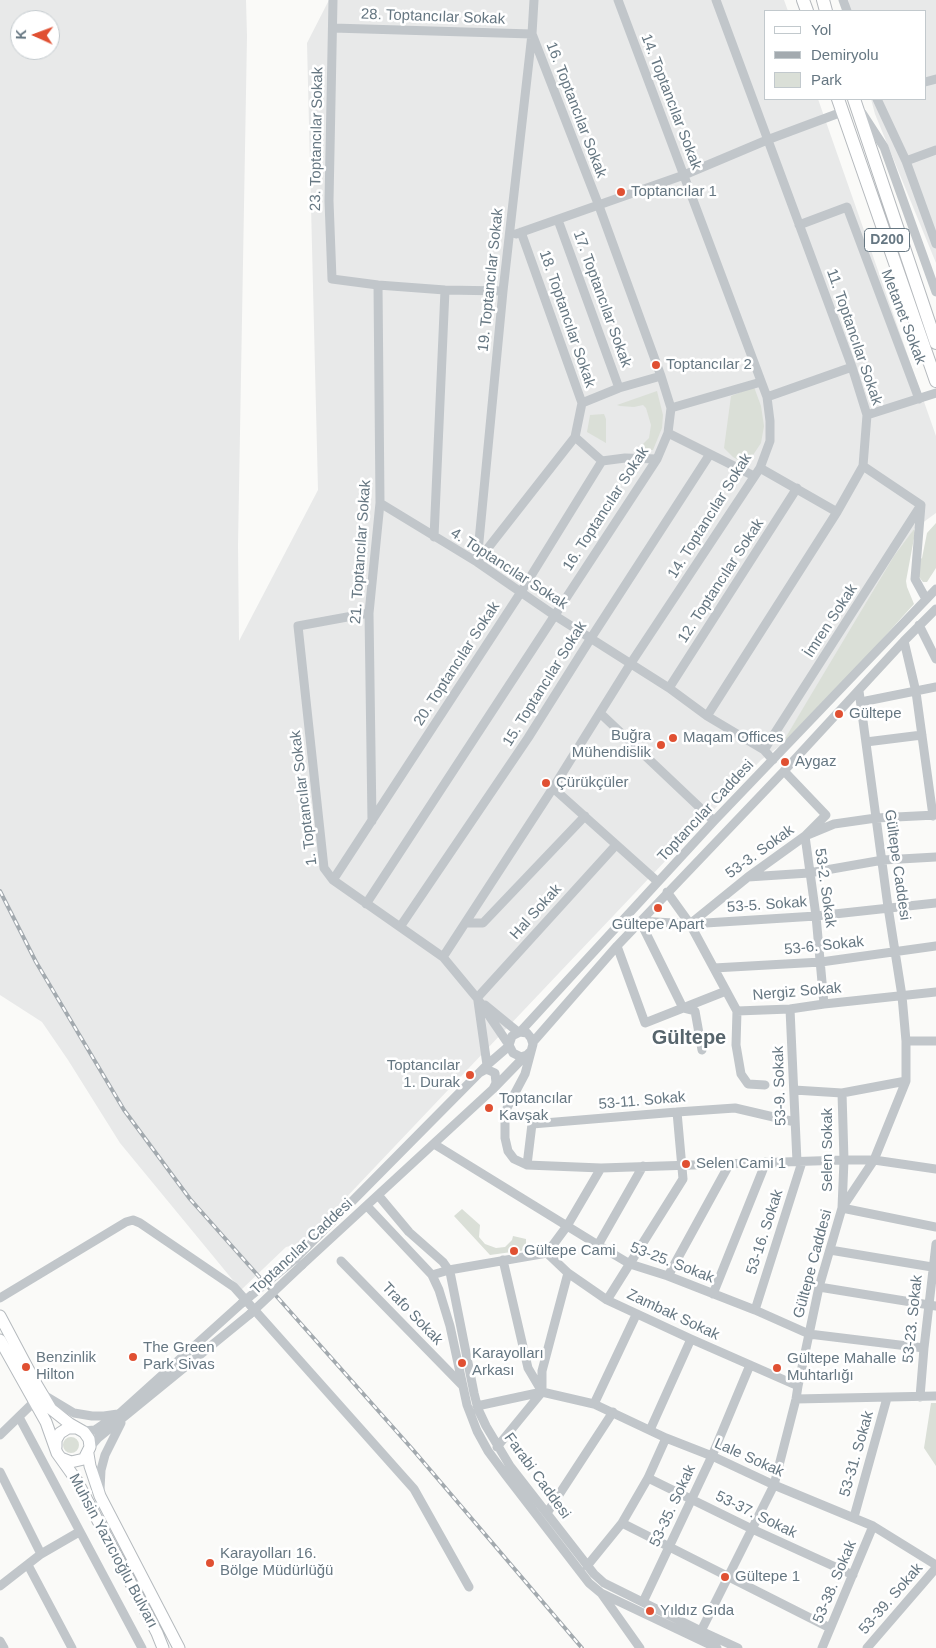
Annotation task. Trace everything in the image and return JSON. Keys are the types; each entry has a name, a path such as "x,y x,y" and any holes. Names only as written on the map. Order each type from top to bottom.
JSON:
{"highway":[{"name":"D200","path":"838,100 936,381"},
{"name":"D200","path":"855,100 936,343"}],"main road":[{"name":"Muhsin Yazıcıoğlu Bulvarı","path":"0,1316 52,1409 89,1439 90,1466 100,1496 179,1648"},
{"name":"Muhsin Yazıcıoğlu Bulvarı","path":"0,1340 51,1434 58,1453 77,1481 157,1633 162,1648"},
{"path":"58,1453 56,1440 60,1433 68,1428 79,1429"},
{"name":"Muhsin Yazıcıoğlu Bulvarı","path":"58,1453 67,1461 76,1462 84,1459 89,1451"}],"street":[{"name":"23. Toptancılar Sokak","path":"333,0 328,201 332,278 378,285"},
{"name":"19. Toptancılar Sokak","path":"477,562 534,0"},
{"name":"14. Toptancılar Sokak","path":"443,957 554,788 631,663 760,468 770,441 767,397 618,0"},
{"name":"11. Toptancılar Sokak","path":"707,716 837,512 863,466 867,415 852,367 716,0"},
{"name":"28. Toptancılar Sokak","path":"333,28 532,34"},
{"name":"16. Toptancılar Sokak","path":"366,904 657,459 668,433 670,408 661,376 599,206 532,34"},
{"path":"855,100 884,147 936,292"},
{"path":"877,100 932,222 936,244"},
{"path":"511,236 684,175 767,140 842,112"},
{"path":"906,161 936,150"},
{"name":"Metanet Sokak","path":"799,224 846,207 919,399"},
{"name":"17. Toptancılar Sokak","path":"558,220 619,388"},
{"name":"18. Toptancılar Sokak","path":"477,562 574,436 582,403 521,232"},
{"path":"378,285 445,290 504,291"},
{"name":"21. Toptancılar Sokak","path":"372,821 369,613 380,503 378,285"},
{"path":"434,537 445,290"},
{"path":"767,397 852,367"},
{"path":"582,403 619,388 661,376"},
{"path":"670,408 761,382"},
{"path":"867,415 936,393"},
{"path":"668,433 754,476"},
{"path":"574,436 602,461 625,458 657,459"},
{"name":"15. Toptancılar Sokak","path":"400,928 528,738 710,454"},
{"name":"20. Toptancılar Sokak","path":"333,880 521,592 602,461"},
{"path":"863,466 921,506 915,579 926,599"},
{"path":"760,468 837,512"},
{"name":"12. Toptancılar Sokak","path":"669,688 797,488"},
{"name":"4. Toptancılar Sokak","path":"380,503 477,562 554,615 669,688 707,716 764,750 773,760"},
{"name":"İmren Sokak","path":"764,750 921,506"},
{"name":"Toptancılar Caddesi","path":"519,1032 714,821 936,589"},
{"name":"Toptancılar Caddesi","path":"533,1042 640,921 784,772 904,641 936,609"},
{"name":"1. Toptancılar Sokak","path":"369,613 298,626 324,868 333,880 443,957 477,998 509,1045"},
{"path":"919,625 936,659"},
{"path":"904,641 916,692 934,816"},
{"path":"861,702 936,687"},
{"name":"Gültepe Caddesi","path":"701,1631 774,1484 796,1399 819,1288 842,1208 874,1160 906,1081 906,1041 902,996 859,691"},
{"path":"600,713 714,821"},
{"path":"866,742 922,735"},
{"name":"53-2. Sokak","path":"784,772 826,814 804,836 816,916 824,1004"},
{"path":"554,788 658,882"},
{"path":"467,923 483,923 585,816"},
{"name":"53-3. Sokak","path":"690,924 748,877 804,836 834,824 876,818 934,816"},
{"name":"Hal Sokak","path":"477,998 616,845"},
{"path":"748,877 809,873 883,860 936,857"},
{"name":"Nergiz Sokak","path":"667,892 690,924 736,1010 790,1009 936,992"},
{"name":"53-5. Sokak","path":"690,924 816,916 936,903"},
{"path":"690,924 640,921 683,1008 695,1011 702,1050"},
{"path":"617,946 645,1023 726,991"},
{"name":"53-6. Sokak","path":"714,968 821,962 936,946"},
{"path":"477,998 487,1064"},
{"name":"1. Toptancılar Sokak","path":"477,998 519,1032"},
{"name":"53-9. Sokak","path":"790,1009 795,1122 800,1162"},
{"path":"736,1010 736,1045 741,1074 748,1084 765,1085"},
{"path":"528,1054 514,1055 509,1045 511,1037 519,1032 528,1034 533,1042 528,1054 525,1074 507,1108 505,1120 505,1138 508,1151 514,1159 527,1165 601,1168 874,1160 936,1169"},
{"path":"906,1041 936,1040"},
{"name":"Toptancılar Caddesi","path":"79,1429 95,1430 124,1414 250,1314 487,1064 509,1045"},
{"name":"Toptancılar Caddesi","path":"89,1451 98,1438 242,1303 299,1262 367,1206 528,1054"},
{"path":"479,1073 486,1069 495,1073 496,1083 493,1089"},
{"path":"794,1090 842,1092 906,1081"},
{"name":"Selen Sokak","path":"842,1092 844,1160 842,1208"},
{"name":"53-11. Sokak","path":"527,1165 532,1124 736,1108 795,1122"},
{"path":"607,1300 683,1179 677,1112"},
{"name":"53-25. Sokak","path":"434,1144 630,1264 668,1276 755,1310 809,1334 924,1348"},
{"path":"713,1294 766,1162"},
{"name":"53-16. Sokak","path":"755,1310 800,1162"},
{"path":"668,1276 730,1163"},
{"path":"598,1245 643,1166"},
{"path":"432,1275 448,1270 547,1253 567,1226 601,1168"},
{"path":"378,1196 409,1232 443,1262 448,1270"},
{"name":"Farabi Caddesi","path":"367,1206 432,1275 439,1290 450,1326 467,1405 477,1432 488,1451 589,1583 601,1593 717,1648"},
{"path":"842,1208 936,1227"},
{"path":"0,1298 126,1222 133,1220 140,1223 234,1287 414,1489 469,1587"},
{"name":"53-23. Sokak","path":"920,1397 924,1348 933,1305 932,1267 936,1244"},
{"path":"830,1250 932,1267"},
{"name":"Zambak Sokak","path":"547,1253 568,1273 607,1300 691,1340 798,1386"},
{"path":"503,1260 528,1368 542,1392"},
{"name":"Trafo Sokak","path":"341,1261 463,1387"},
{"name":"Farabi Caddesi","path":"448,1270 477,1406 486,1426 510,1466 587,1566 604,1583 738,1648"},
{"path":"498,1447 542,1392 542,1371 568,1273"},
{"path":"819,1288 933,1305"},
{"path":"594,1404 636,1315"},
{"path":"650,1430 691,1340"},
{"name":"53-35. Sokak","path":"643,1602 712,1456 750,1365"},
{"path":"41,1392 74,1413 92,1416 124,1414 105,1455 101,1470 100,1496"},
{"path":"477,1406 542,1392"},
{"name":"Lale Sokak","path":"542,1392 594,1404 666,1438 854,1517 873,1526 936,1567"},
{"path":"796,1399 936,1396"},
{"name":"53-31. Sokak","path":"854,1517 887,1398"},
{"path":"0,1434 34,1402"},
{"path":"547,1513 613,1412"},
{"path":"19,1417 142,1648"},
{"path":"587,1566 622,1523 648,1478 666,1438"},
{"path":"0,1472 41,1554"},
{"name":"53-37. Sokak","path":"648,1478 853,1576"},
{"path":"622,1523 830,1628"},
{"name":"53-38. Sokak","path":"822,1648 873,1526"},
{"path":"0,1586 41,1554 80,1532"},
{"path":"28,1565 72,1648"},
{"name":"53-39. Sokak","path":"867,1648 936,1567"},
{"path":"601,1593 640,1648"},
{"path":"0,1641 4,1648"}],"shaded area":[{"path":"0,0 246,0 247,36 238,545 239,641 318,490 307,43 329,0 784,0 788,10 764,10 764,100 818,100 936,436 936,513 914,529 781,745 761,760 303,1243 286,1247 241,1290 120,1143 42,1022 0,995"},
{"path":"848,0 936,0 936,263 875,114 871,100 926,100 926,10 850,10"}],"green space":[{"path":"754,387 761,406 764,426 761,443 745,464 733,457 724,448 731,396"},
{"path":"657,391 663,415 662,428 653,450 640,450 640,447 649,438 651,425 646,408 643,405 634,407 617,405"},
{"path":"604,414 606,419 606,443 587,432 590,415"},
{"path":"936,523 936,568 927,582 923,582 919,577 919,560 922,558 927,533"},
{"path":"914,529 915,533 906,581 914,604 868,655 781,745 894,556"},
{"path":"462,1209 480,1225 479,1237 485,1244 496,1248 505,1247 512,1240 513,1236 526,1239 526,1250 490,1255 454,1216"},
{"path":"931,1403 936,1403 936,1466 924,1448"},
{"path":"68,1437 74,1437 79,1442 77,1451 68,1453 63,1448 63,1442"}],"railway":[{"path":"0,891 36,962 124,1110 190,1199 414,1451 582,1648"}],"place":[{"name":"Toptancılar 1","path":"621,192"},
{"name":"Toptancılar 2","path":"656,365"},
{"name":"Gültepe","path":"839,714"},
{"name":"Maqam Offices","path":"673,738"},
{"name":"Buğra Mühendislik","path":"661,745"},
{"name":"Aygaz","path":"785,762"},
{"name":"Çürükçüler","path":"546,783"},
{"name":"Gültepe Apart","path":"658,908"},
{"name":"Toptancılar 1. Durak","path":"470,1075"},
{"name":"Toptancılar Kavşak","path":"489,1108"},
{"name":"Selen Cami 1","path":"686,1164"},
{"name":"Gültepe Cami","path":"514,1251"},
{"name":"The Green Park Sivas","path":"133,1357"},
{"name":"Karayolları Arkası","path":"462,1363"},
{"name":"Benzinlik Hilton","path":"26,1367"},
{"name":"Gültepe Mahalle Muhtarlığı","path":"777,1368"},
{"name":"Karayolları 16. Bölge Müdürlüğü","path":"210,1563"},
{"name":"Gültepe 1","path":"725,1577"},
{"name":"Yıldız Gıda","path":"650,1611"}],"district":[{"name":"Gültepe","path":"689,1038"}]}
